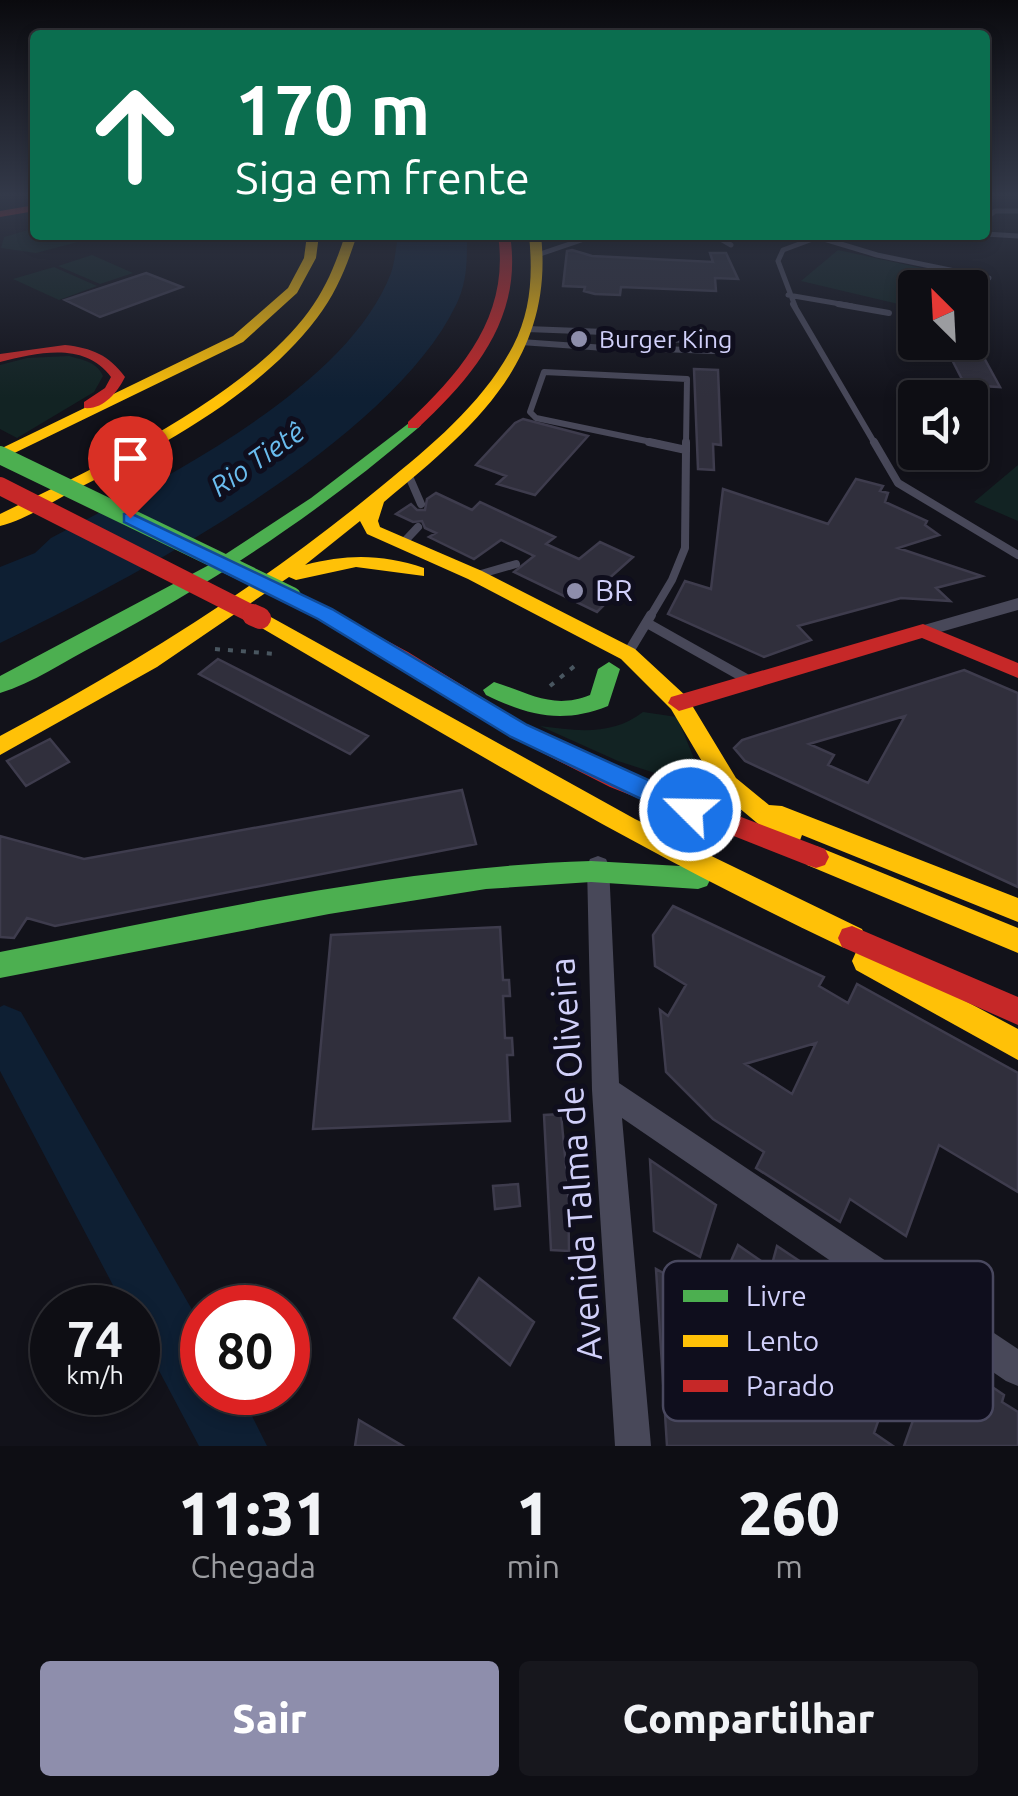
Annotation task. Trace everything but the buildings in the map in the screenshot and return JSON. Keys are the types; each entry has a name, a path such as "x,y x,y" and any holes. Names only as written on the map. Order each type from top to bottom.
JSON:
{"main road":[{"path":"187,388 250,340 293,290 308,262"},
{"path":"2,520 104,468 209,406 283,346 327,297 344,262"},
{"path":"0,684 142,614 202,579 384,452 451,382 480,344 503,302 508,262"},
{"path":"284,589 376,500 474,414 522,335 537,289 538,262"},
{"path":"0,455 238,339 293,290"},
{"path":"0,358 68,350 105,358 117,372 110,391 42,430 37,437"},
{"path":"202,579 260,556 474,414"},
{"path":"0,455 284,589 519,731 618,780 890,885 1018,941"},
{"path":"0,488 69,458"},
{"path":"0,488 260,618 612,821 733,884 1018,1012"},
{"path":"376,500 369,520 373,530 401,545 578,615 628,654 679,703 728,785 790,835 799,851"},
{"path":"0,746 332,562 376,558 526,623 646,695 679,703 923,631 1018,671"},
{"path":"401,657 454,670 540,712 562,715 582,711 600,700 609,670"},
{"path":"750,804 1018,910"},
{"path":"0,965 373,893 543,870 598,866 651,870 733,884"},
{"path":"890,885 909,878 1018,910"},
{"path":"786,908 891,976 1018,1044"}],"street":[{"path":"923,631 1018,604"},
{"name":"Avenida Talma de Oliveira","path":"598,866 606,1090 633,1446"},
{"path":"606,1090 859,1261"},
{"path":"993,1352 1018,1369"}],"lane":[{"path":"780,262 788,295 898,482 1018,555"},
{"path":"913,262 989,278"},
{"path":"788,295 889,313"},
{"path":"610,334 610,347"},
{"path":"610,334 707,342 713,345 713,352 610,347 522,335 610,334"},
{"path":"628,654 672,580 685,548 688,454 687,380 544,372 531,416 688,454"},
{"path":"408,474 421,504"},
{"path":"401,545 418,527"},
{"path":"475,575 516,564"},
{"path":"646,622 751,682"}],"path":[{"path":"182,646 330,658"}],"shaded area":[{"path":"109,262 133,273 100,284 58,266"},
{"path":"823,262 896,262 931,270 898,270 898,304 801,281"},
{"path":"54,267 97,286 59,300 13,279"},
{"path":"69,356 89,362 100,371 103,376 94,392 17,438 0,429 0,365 27,358"},
{"path":"1018,465 1018,521 974,502"},
{"path":"643,712 677,717 707,790 618,761 540,726 607,728"}],"water":[{"name":"Rio Tietê","path":"393,262 466,262 456,305 423,356 376,406 318,455 254,501 119,582 0,643 0,567 35,553 51,538 193,461 292,394 334,356 368,316"}],"waterway":[{"path":"4,1029 180,1348"},
{"path":"217,1415 234,1446"}],"traffic: fast":[{"path":"0,685 215,569 317,501 413,425"},
{"path":"0,455 292,596"},
{"path":"494,690 533,707 571,710 600,700 609,669"},
{"path":"0,965 434,884 539,873 644,873 698,878"}],"traffic: slow":[{"path":"0,455 238,339 293,290 308,262"},
{"path":"0,521 137,450 235,387 278,352 312,316 341,262"},
{"path":"0,746 197,631 291,566 403,478 469,417 506,370 531,318 537,262"},
{"path":"376,500 369,521 373,530 475,575 628,654 679,703 728,785 790,836"},
{"path":"296,574 356,561 386,563 417,572"},
{"path":"260,618 626,826 852,938"},
{"path":"773,813 1018,910"},
{"path":"816,857 1018,941"},
{"path":"866,961 1018,1045"}],"traffic: jam":[{"path":"413,425 455,381 482,344 501,307 507,262"},
{"path":"0,358 48,349 95,355 118,377 111,391 89,405"},
{"path":"0,486 260,618"},
{"path":"292,596 401,657 519,731 618,780 816,857"},
{"path":"679,703 923,631 1018,671"},
{"path":"852,938 1018,1011"}],"place":[{"name":"Burger King","path":"579,339"},
{"name":"BR","path":"575,591"}],"route":[{"path":"130,518 325,614 519,731 690,810"}]}
